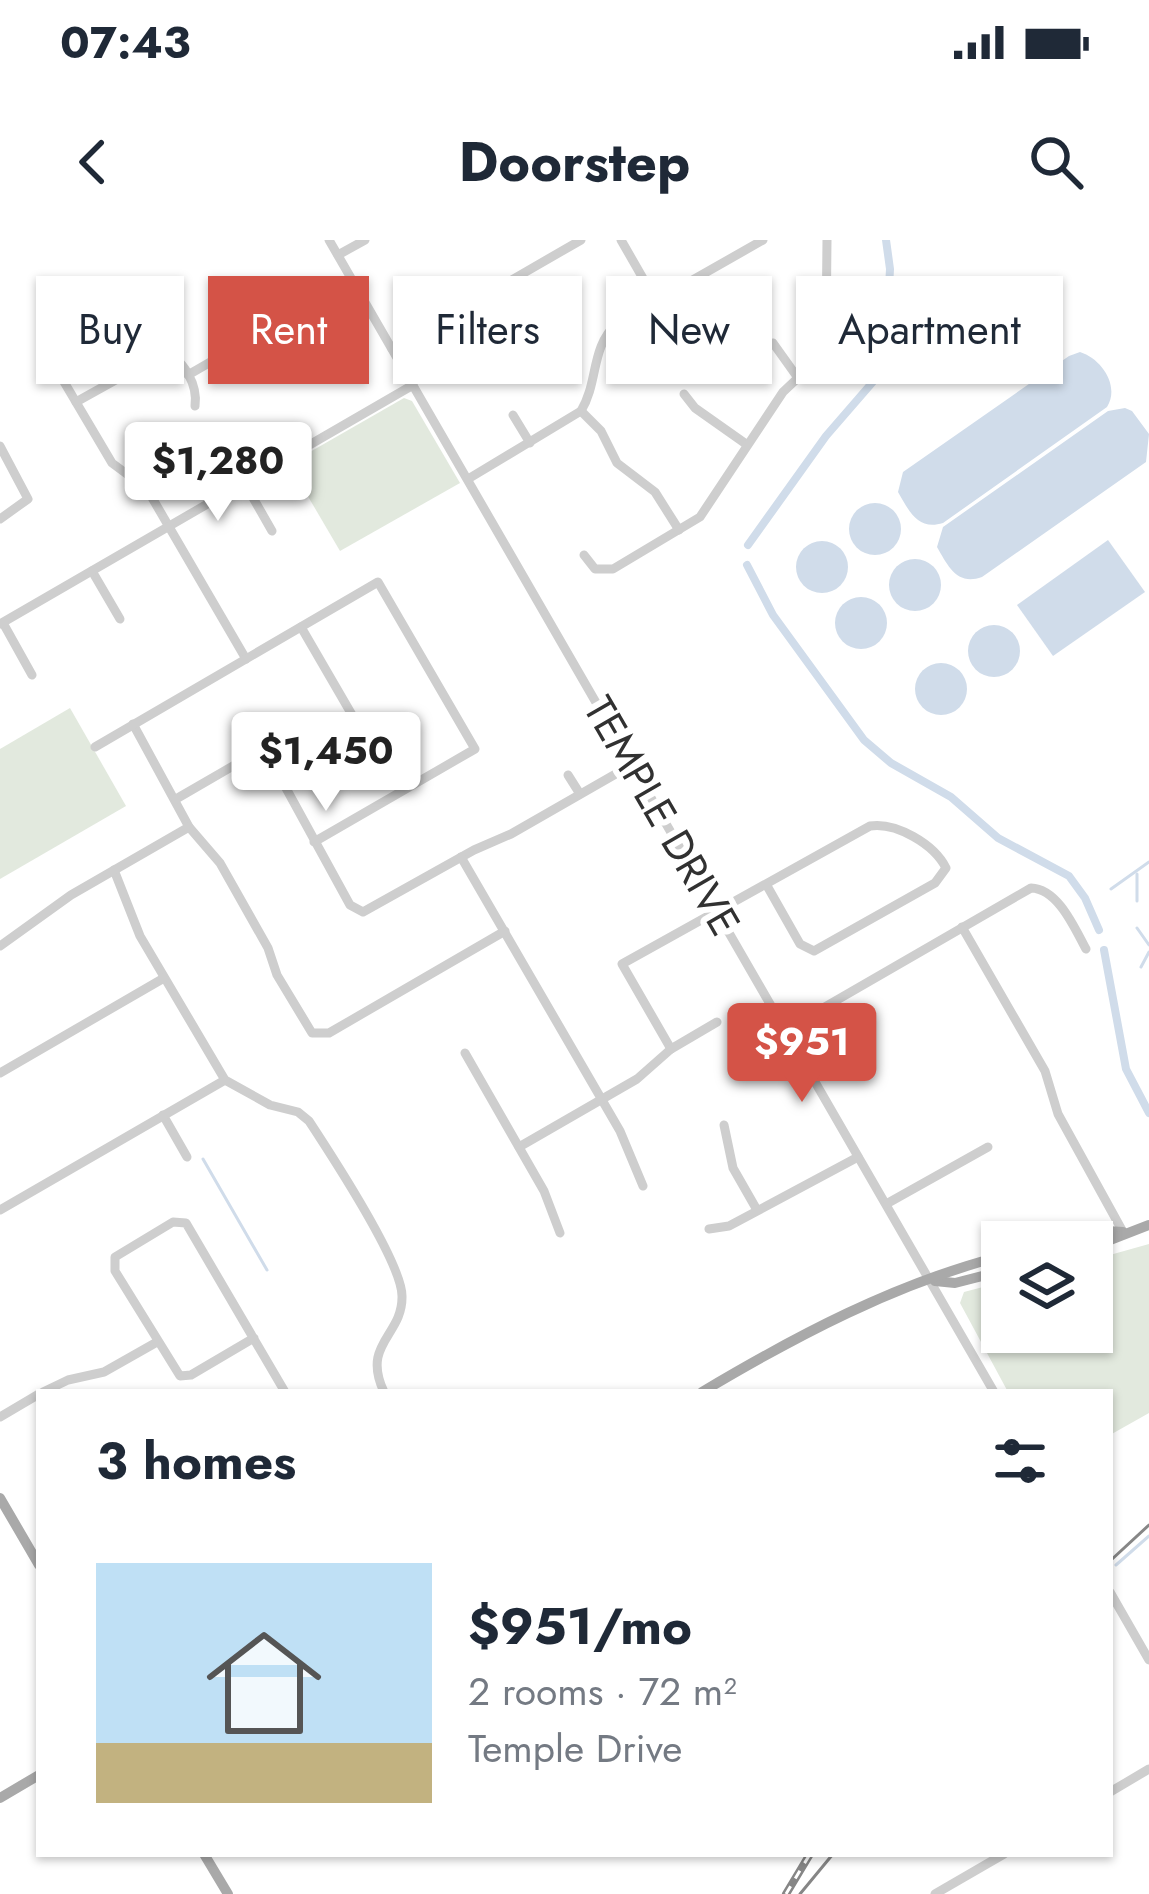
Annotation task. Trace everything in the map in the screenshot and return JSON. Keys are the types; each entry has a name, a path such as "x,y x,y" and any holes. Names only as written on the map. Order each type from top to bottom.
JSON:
{"main road":[{"path":"1113,1231 1149,1225"},
{"path":"1113,1239 1123,1232"},
{"path":"710,1389 832,1320 949,1270 981,1262"},
{"path":"932,1280 955,1283 981,1276"},
{"path":"0,1498 36,1560"},
{"path":"0,1798 36,1777"},
{"path":"206,1857 228,1894"}],"street":[{"name":"TEMPLE DRIVE","path":"329,240 350,276"},
{"path":"338,255 365,240"},
{"path":"392,349 581,240"},
{"path":"621,240 642,276"},
{"path":"700,276 763,240"},
{"path":"826,240 826,276"},
{"name":"TEMPLE DRIVE","path":"369,309 992,1389"},
{"path":"467,479 581,411 606,333"},
{"path":"772,343 796,375"},
{"path":"76,402 154,357 172,355 188,375 195,406"},
{"path":"188,375 208,363"},
{"path":"584,555 604,571 706,510 746,444 796,381"},
{"path":"65,384 112,463 141,483 246,659"},
{"path":"32,675 1,624 413,385"},
{"path":"685,394 695,408 746,444"},
{"path":"581,411 601,431 617,463 655,492 679,530"},
{"path":"513,415 530,443"},
{"path":"0,446 28,499 0,519"},
{"path":"244,482 272,531"},
{"path":"92,571 120,619"},
{"path":"95,746 378,582 475,749 314,842"},
{"path":"301,627 355,720"},
{"path":"133,724 189,826 220,863 268,947 278,975 318,1035 505,931"},
{"path":"176,799 264,748 314,842 358,911 369,910 461,857 501,840 633,764"},
{"path":"568,775 580,794"},
{"path":"670,1049 622,964 717,910 874,825 903,831 941,858 946,872 935,883 814,951 802,946 766,884"},
{"path":"0,946 60,903 189,826"},
{"path":"461,857 602,1099 643,1186"},
{"path":"114,870 133,922 225,1079 273,1106 304,1115 401,1283 400,1314 377,1353 383,1389"},
{"path":"784,1030 1026,890 1039,888 1066,913 1086,949"},
{"path":"962,927 1045,1071 1058,1114 1123,1232"},
{"path":"0,1073 164,978"},
{"path":"519,1147 637,1079 670,1049 717,1022"},
{"path":"465,1053 544,1191 560,1233"},
{"path":"0,1210 225,1079"},
{"path":"163,1115 187,1157"},
{"path":"724,1125 734,1168 758,1210"},
{"path":"888,1204 988,1147"},
{"path":"709,1229 724,1228 859,1157"},
{"path":"254,1338 191,1375 181,1376 113,1261 173,1222 183,1221 254,1338 283,1389"},
{"path":"49,1389 104,1372 157,1342"},
{"path":"0,1417 36,1396"},
{"path":"1113,1597 1149,1660"},
{"path":"1113,1790 1149,1769"},
{"path":"935,1894 999,1857"}],"shaded area":[{"path":"404,398 412,401 460,483 340,551 289,464"},
{"path":"70,708 126,806 0,879 0,749"},
{"path":"1149,1244 1149,1413 1113,1433 1113,1389 1006,1389 987,1353 1113,1353 1113,1254"},
{"path":"981,1288 981,1342 960,1303 964,1292"}],"water":[{"path":"1080,352 1107,374 1111,391 1107,407 943,523 927,524 915,518 898,492 903,472 1029,384 1063,384 1063,360"},
{"path":"1125,408 1149,434 1146,462 982,577 966,579 954,572 937,547 943,527 1108,411"},
{"path":"875,503 894,510 901,529 894,548 875,555 856,548 849,529 856,510"},
{"path":"1108,540 1145,592 1053,656 1017,605"},
{"path":"822,541 841,548 848,567 841,586 822,593 803,586 796,567 803,548"},
{"path":"915,559 934,566 941,585 934,604 915,611 896,604 889,585 896,566"},
{"path":"861,597 880,604 887,623 880,642 861,649 842,642 835,623 842,604"},
{"path":"994,625 1013,632 1020,651 1013,670 994,677 975,670 968,651 975,632"},
{"path":"941,663 960,670 967,689 960,708 941,715 922,708 915,689 922,670"}],"waterway":[{"path":"748,545 826,436 878,376 887,323 890,269 886,240"},
{"path":"747,565 773,615 864,740 891,763 951,797 998,838 1069,876 1099,930"},
{"path":"1111,889 1149,862"},
{"path":"1137,874 1137,901"},
{"path":"1137,928 1149,945"},
{"path":"1104,950 1126,1069 1149,1113"},
{"path":"1141,967 1149,952"},
{"path":"203,1159 267,1270"},
{"path":"1116,1565 1149,1536"}],"tram line":[{"path":"1113,1558 1149,1525"},
{"path":"800,1894 831,1857"}],"railway":[{"path":"786,1894 808,1857"}]}
